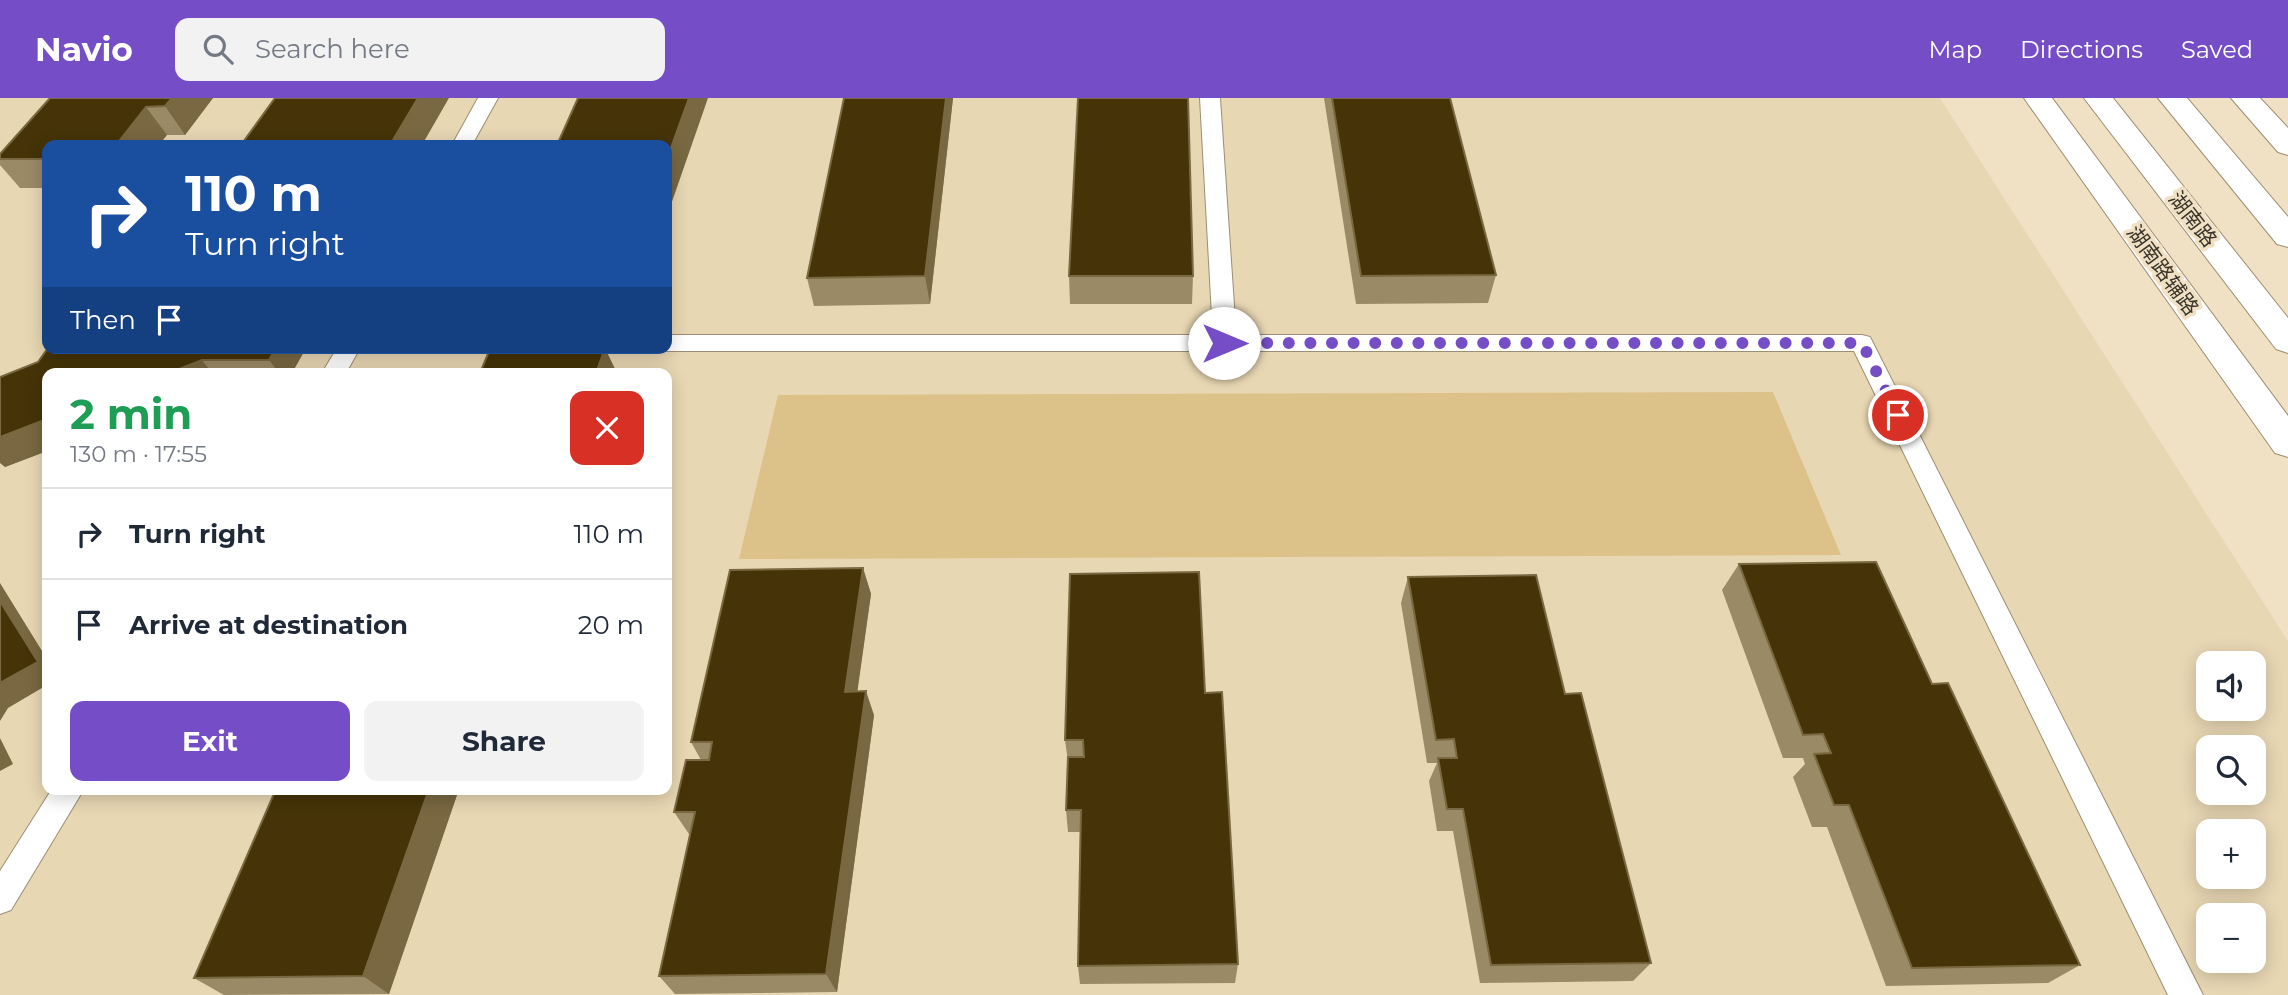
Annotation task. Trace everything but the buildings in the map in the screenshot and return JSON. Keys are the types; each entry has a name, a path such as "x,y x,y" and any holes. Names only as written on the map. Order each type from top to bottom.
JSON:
{"main road":[{"name":"湖南路辅路","path":"2039,98 2288,443"},
{"name":"湖南路","path":"2098,98 2288,341"},
{"path":"2172,98 2288,236"},
{"path":"2245,98 2288,146"}],"lane":[{"path":"465,140 488,98"},
{"path":"1210,98 1224,343"},
{"path":"672,343 1862,343 2186,995"},
{"path":"0,899 65,795"}],"shaded area":[{"path":"0,98 1940,98 2288,641 2288,995 0,995"},
{"path":"1773,392 1841,555 739,559 778,395"}],"route":[{"path":"1224,343 1862,343 1898,415"}]}
